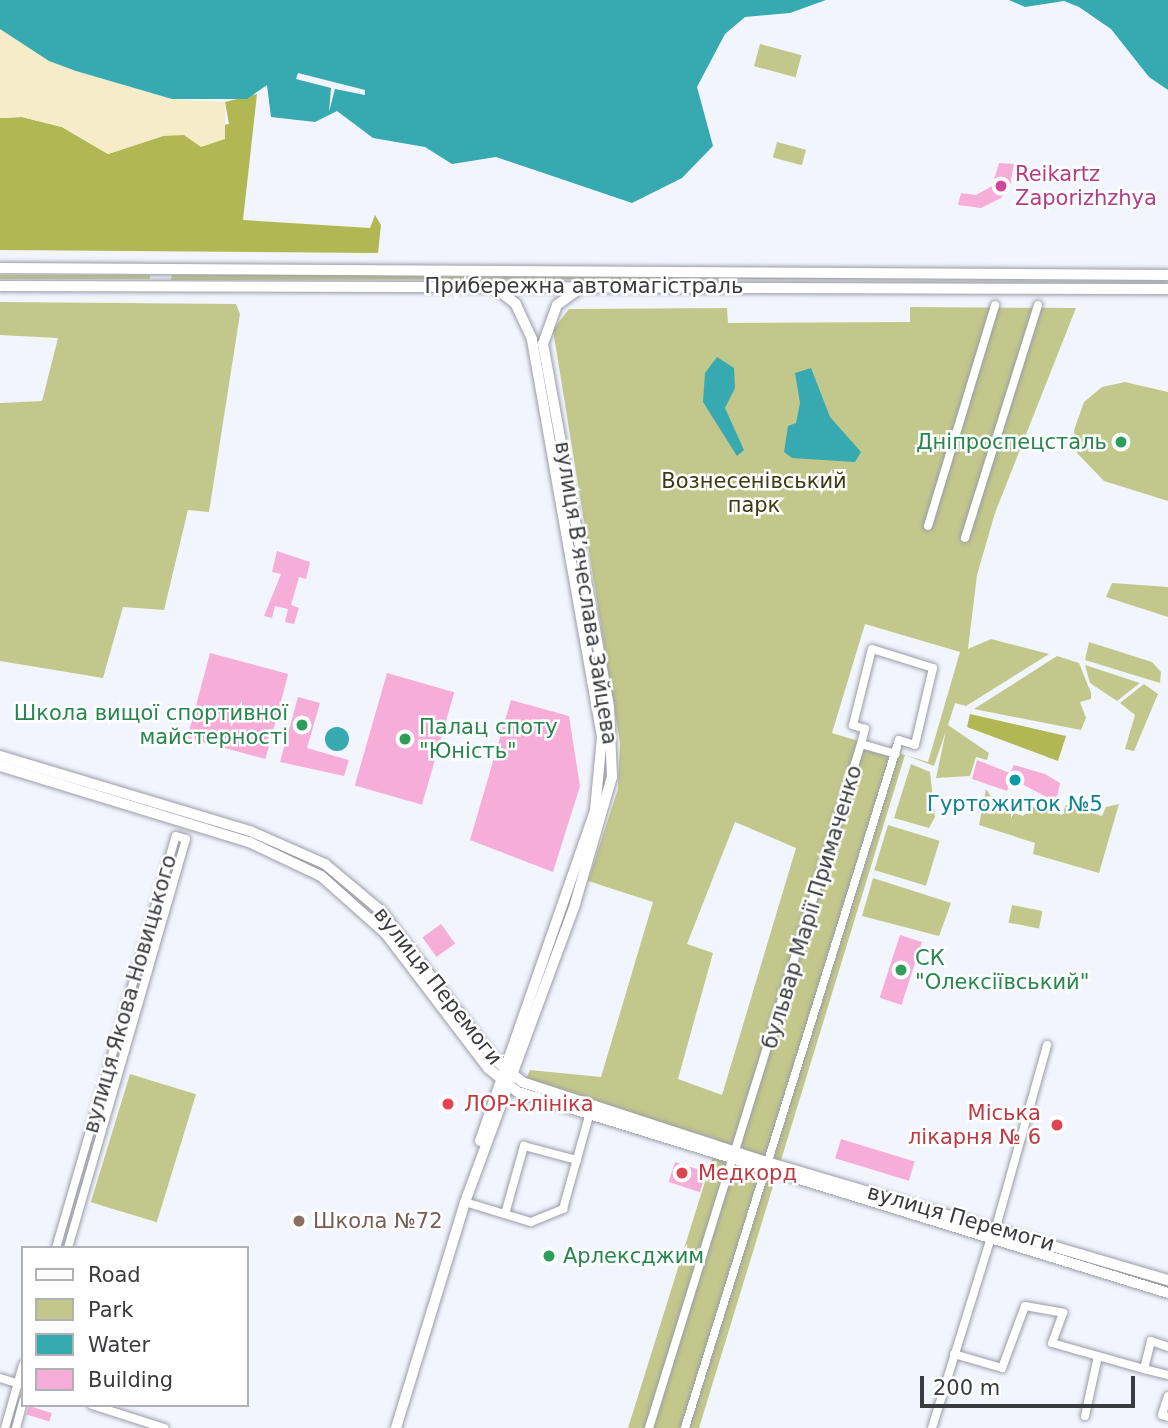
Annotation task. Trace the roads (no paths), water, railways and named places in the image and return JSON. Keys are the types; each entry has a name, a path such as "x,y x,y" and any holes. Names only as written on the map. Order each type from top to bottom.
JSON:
{"main road":[{"name":"Прибережна автомагістраль","path":"0,268 1168,275"},
{"path":"149,287 152,271"},
{"path":"166,271 160,280 170,287"},
{"path":"1066,289 1071,285 1068,274"},
{"path":"1084,274 1081,284 1089,289"},
{"name":"Прибережна автомагістраль","path":"0,286 1168,289"},
{"name":"вулиця Вʼячеслава Зайцева","path":"393,1428 505,1078 575,904 612,777 604,673 543,344 557,305 583,286"},
{"name":"вулиця Вʼячеслава Зайцева","path":"393,1428 505,1078 595,810 602,737 532,339 516,304 494,287"},
{"name":"вулиця Перемоги","path":"0,756 234,826 316,859 335,871 381,911 505,1078 751,1162 1168,1280"},
{"name":"вулиця Перемоги","path":"0,766 248,842 308,868 327,881 386,934 505,1078 589,1116 736,1157"},
{"path":"308,868 316,859"},
{"path":"327,881 327,873 335,871"},
{"name":"вулиця Перемоги","path":"993,1232 1168,1293"}],"street":[{"path":"928,526 995,305"},
{"path":"965,538 1038,305"},
{"path":"861,744 865,729 853,725 872,649 933,668 915,745 899,740 896,754"},
{"name":"бульвар Марії Примаченко","path":"649,1428 736,1157 861,744 896,754 685,1428"},
{"name":"вулиця Якова Новицького","path":"57,1246 176,836 186,839 69,1246"},
{"path":"932,1428 1047,1045"},
{"path":"465,1202 531,1222 563,1209 589,1116"},
{"path":"505,1214 524,1146 577,1160"},
{"path":"954,1354 1002,1368 1025,1306 1063,1313 1052,1343 1168,1375"},
{"path":"1144,1369 1151,1341 1168,1347"},
{"path":"1085,1416 1098,1356"},
{"path":"0,1378 20,1384 5,1428"},
{"path":"1168,1396 1163,1415 1168,1417"},
{"path":"16,1428 21,1407"},
{"path":"98,1407 164,1428"}],"water":[{"path":"0,0 826,0 790,13 745,17 725,34 697,87 713,146 682,178 632,203 496,157 452,164 425,147 373,138 337,111 315,122 271,117 267,85 247,99 172,99 76,71 49,61 0,29"},
{"path":"1009,0 1168,0 1168,90 1149,77 1111,29 1079,7 1064,1 1025,7"},
{"path":"717,357 734,368 735,388 725,408 744,450 737,456 703,402 705,373"},
{"path":"811,368 830,417 861,452 855,462 792,458 784,452 788,426 796,423 800,403 795,373"},
{"path":"337,727 345,731 349,739 345,747 337,751 329,747 325,739 329,731"}],"place":[{"name":"Reikartz Zaporizhzhya","path":"1001,186"},
{"name":"Дніпроспецсталь","path":"1121,442"},
{"name":"Школа вищої спортивної майстерності","path":"302,725"},
{"name":"Палац споту \"Юність\"","path":"405,739"},
{"name":"Гуртожиток №5","path":"1015,780"},
{"name":"СК \"Олексіївський\"","path":"901,970"},
{"name":"ЛОР-клініка","path":"448,1104"},
{"name":"Мiська лiкарня № 6","path":"1057,1125"},
{"name":"Медкорд","path":"682,1173"},
{"name":"Школа №72","path":"299,1221"},
{"name":"Арлексджим","path":"549,1256"}],"park label":[{"name":"Вознесенівський парк","path":"754,493"}]}
